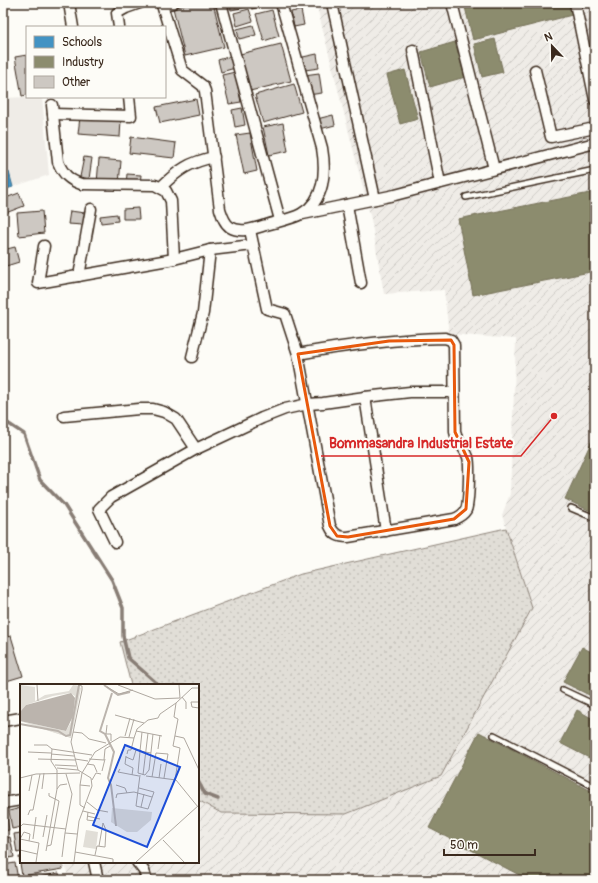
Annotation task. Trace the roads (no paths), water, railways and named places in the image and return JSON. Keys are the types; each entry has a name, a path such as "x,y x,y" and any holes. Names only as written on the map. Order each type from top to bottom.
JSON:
{"street":[{"path":"70,3 73,26"},
{"path":"119,26 117,13 140,3"},
{"path":"173,3 162,4 180,66 182,70 203,86 205,91 220,209 223,219 230,227 240,230 250,230 280,220 375,200 595,143"},
{"path":"221,3 280,220"},
{"path":"280,3 324,162 323,178 318,197 301,215"},
{"path":"332,3 375,200"},
{"path":"452,3 494,169"},
{"path":"575,3 595,100"},
{"path":"413,50 440,183"},
{"path":"535,70 551,137 595,128"},
{"path":"129,98 131,116 52,110 58,162 62,170 72,181 81,184 154,184 161,187 170,196 171,201 174,259"},
{"path":"161,187 170,178 187,166 198,161 214,157"},
{"path":"347,205 361,283"},
{"path":"79,276 92,209"},
{"path":"250,230 267,309 285,314 298,354 330,526 333,532 337,536 348,537 454,519 462,515 466,509 469,462 456,436 454,345 451,340 445,338 389,341 298,354"},
{"path":"44,246 38,283 174,259 210,250 253,245"},
{"path":"192,357 203,313 210,250"},
{"path":"115,542 99,509 111,497 196,449 262,418 285,409 308,404 410,392 454,392"},
{"path":"366,397 386,531"},
{"path":"64,416 153,409 164,412 176,419 196,449"},
{"path":"3,721 20,718"},
{"path":"3,803 20,800"},
{"path":"94,863 98,880"},
{"path":"138,863 144,871 147,880"}],"lane":[{"path":"466,197 595,170"},
{"path":"571,508 595,518"},
{"path":"563,690 595,705"},
{"path":"494,736 595,787"}],"waterway":[{"path":"3,420 24,434 40,480 64,505 112,580 123,608 123,636 128,658 158,684"},
{"path":"199,783 205,794 218,799"}],"place":[{"name":"Bommasandra Industrial Estate","path":"554,416"}]}
